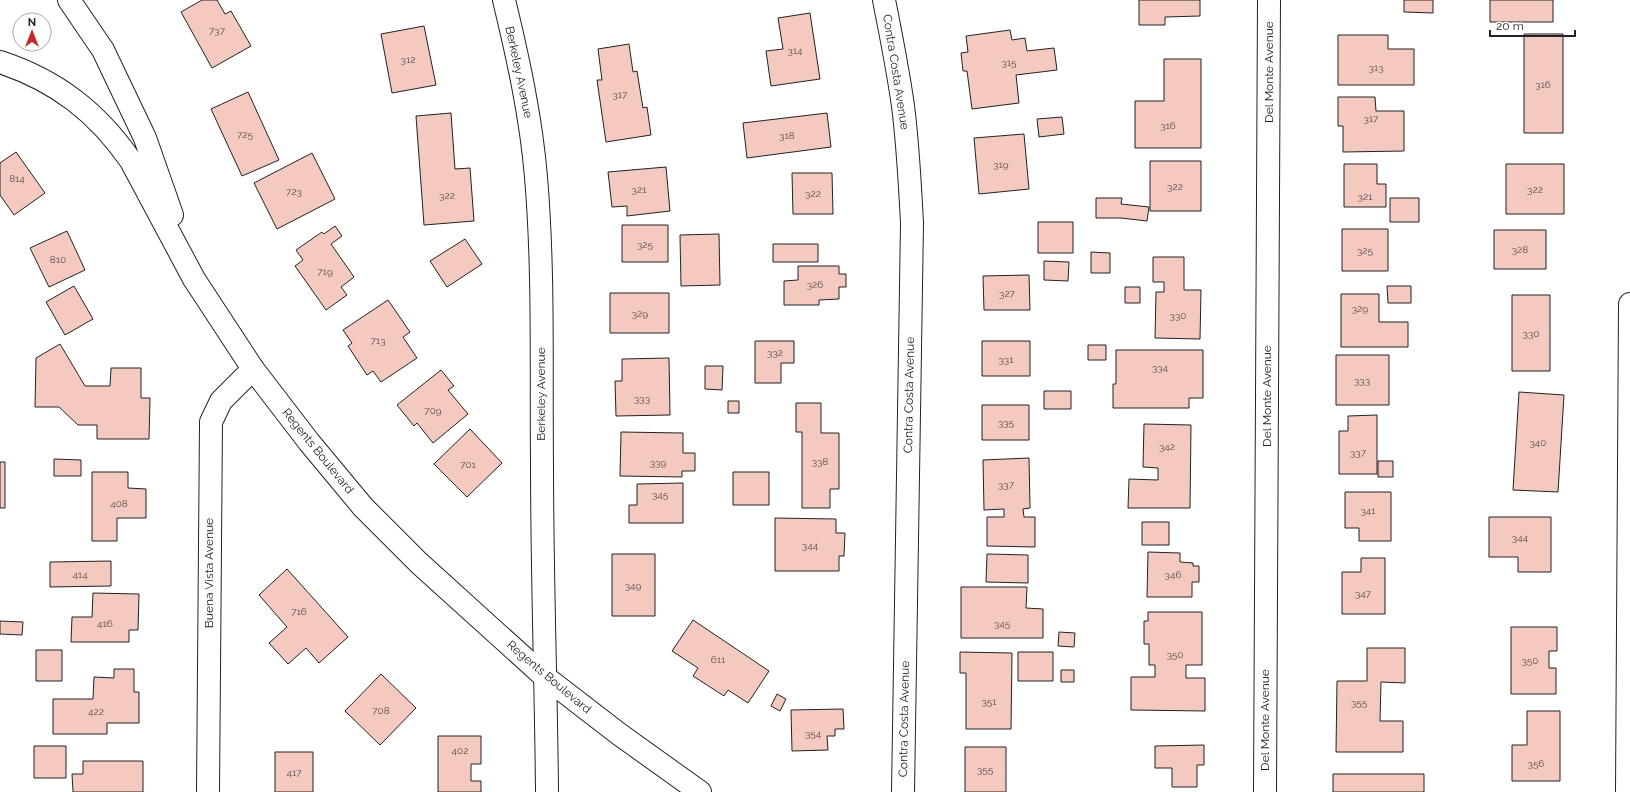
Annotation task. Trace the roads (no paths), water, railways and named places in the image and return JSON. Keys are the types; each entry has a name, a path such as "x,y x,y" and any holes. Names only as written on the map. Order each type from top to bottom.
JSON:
{"street":[{"path":"69,0 102,50 145,138 194,278"},
{"name":"Berkeley Avenue","path":"504,0 517,55 528,114 536,175 540,235 542,574 546,677 547,792"},
{"name":"Contra Costa Avenue","path":"884,0 903,106 909,164 912,223 903,792"},
{"name":"Del Monte Avenue","path":"1264,792 1269,0"},
{"name":"Regents Boulevard","path":"0,62 23,70 47,81 70,96 88,111 120,144 131,161 194,278 253,369 309,442 363,507 419,564 546,677 619,734 700,792"},
{"path":"1626,792 1630,304"},
{"name":"Buena Vista Avenue","path":"208,792 211,422 221,401 253,369"}]}
